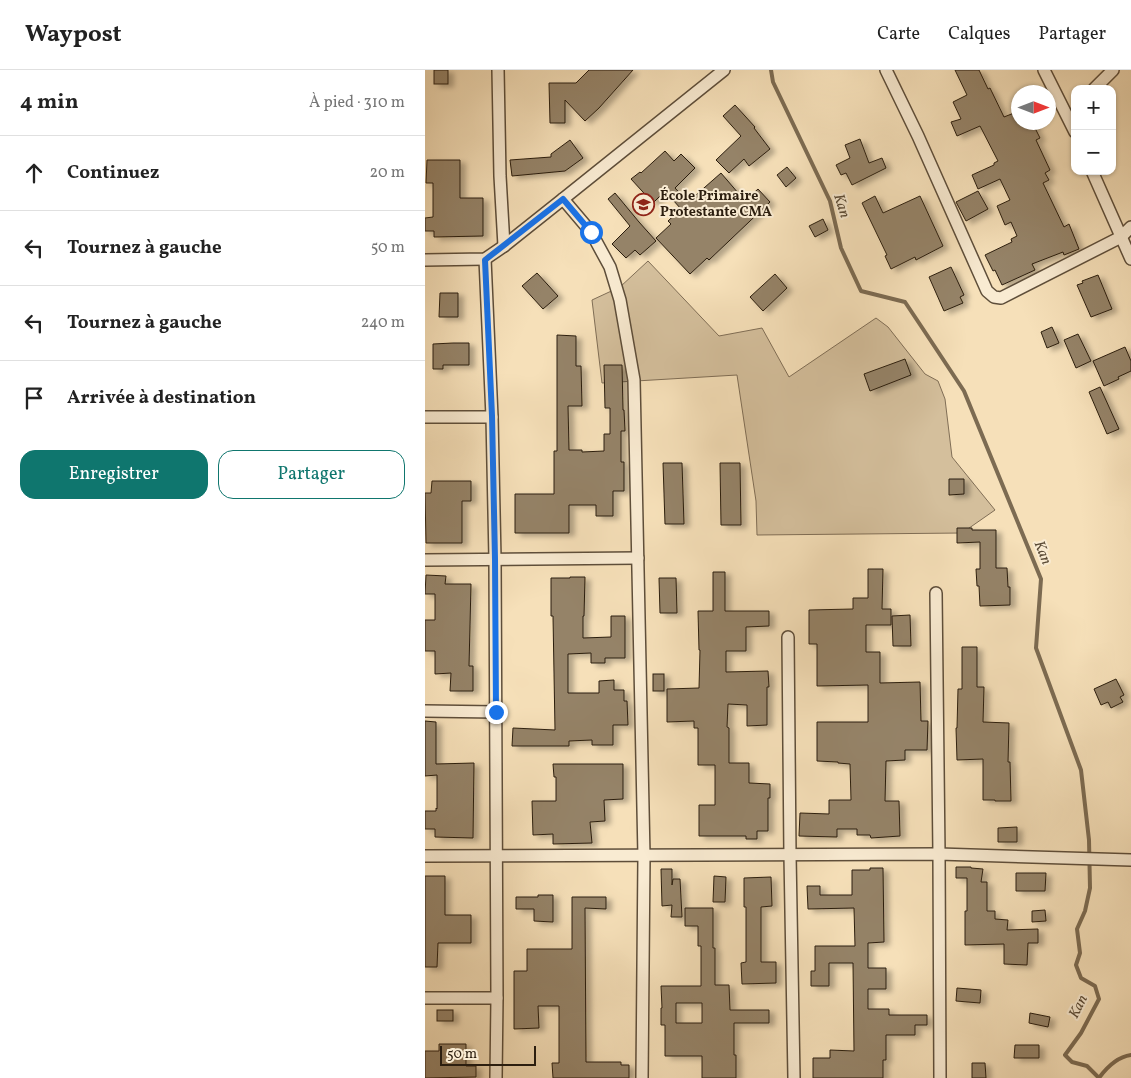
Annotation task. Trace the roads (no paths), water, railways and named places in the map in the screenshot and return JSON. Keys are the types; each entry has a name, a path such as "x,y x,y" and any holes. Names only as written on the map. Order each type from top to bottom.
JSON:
{"street":[{"path":"498,70 503,246"},
{"path":"425,260 485,260 724,70"},
{"path":"886,70 918,136 987,291 994,296 1001,298 1121,236 1131,226"},
{"path":"1044,70 1071,111"},
{"path":"1098,85 1113,70"},
{"path":"1094,175 1131,259"},
{"path":"563,199 591,232 610,267 620,300 634,380 644,856 642,1078"},
{"path":"485,260 492,416 495,559 496,1078"},
{"path":"425,417 492,416"},
{"path":"425,560 638,558"},
{"path":"936,593 940,1078"},
{"path":"788,636 794,1078"},
{"path":"425,712 496,712"},
{"path":"425,856 939,854 1131,860"},
{"path":"425,998 497,998"}],"waterway":[{"name":"Kan","path":"771,70 773,82 830,201 841,248 861,291 905,302 964,391 1041,579 1036,648 1081,770 1089,840 1090,888 1085,911 1077,929 1080,953 1076,965 1081,978 1095,986 1099,999 1081,1033 1065,1055 1072,1062 1087,1066 1099,1078"},
{"name":"Kan","path":"1099,1078 1113,1063 1131,1055"}],"place":[{"name":"École Primaire Protestante CMA","path":"644,204"}]}
